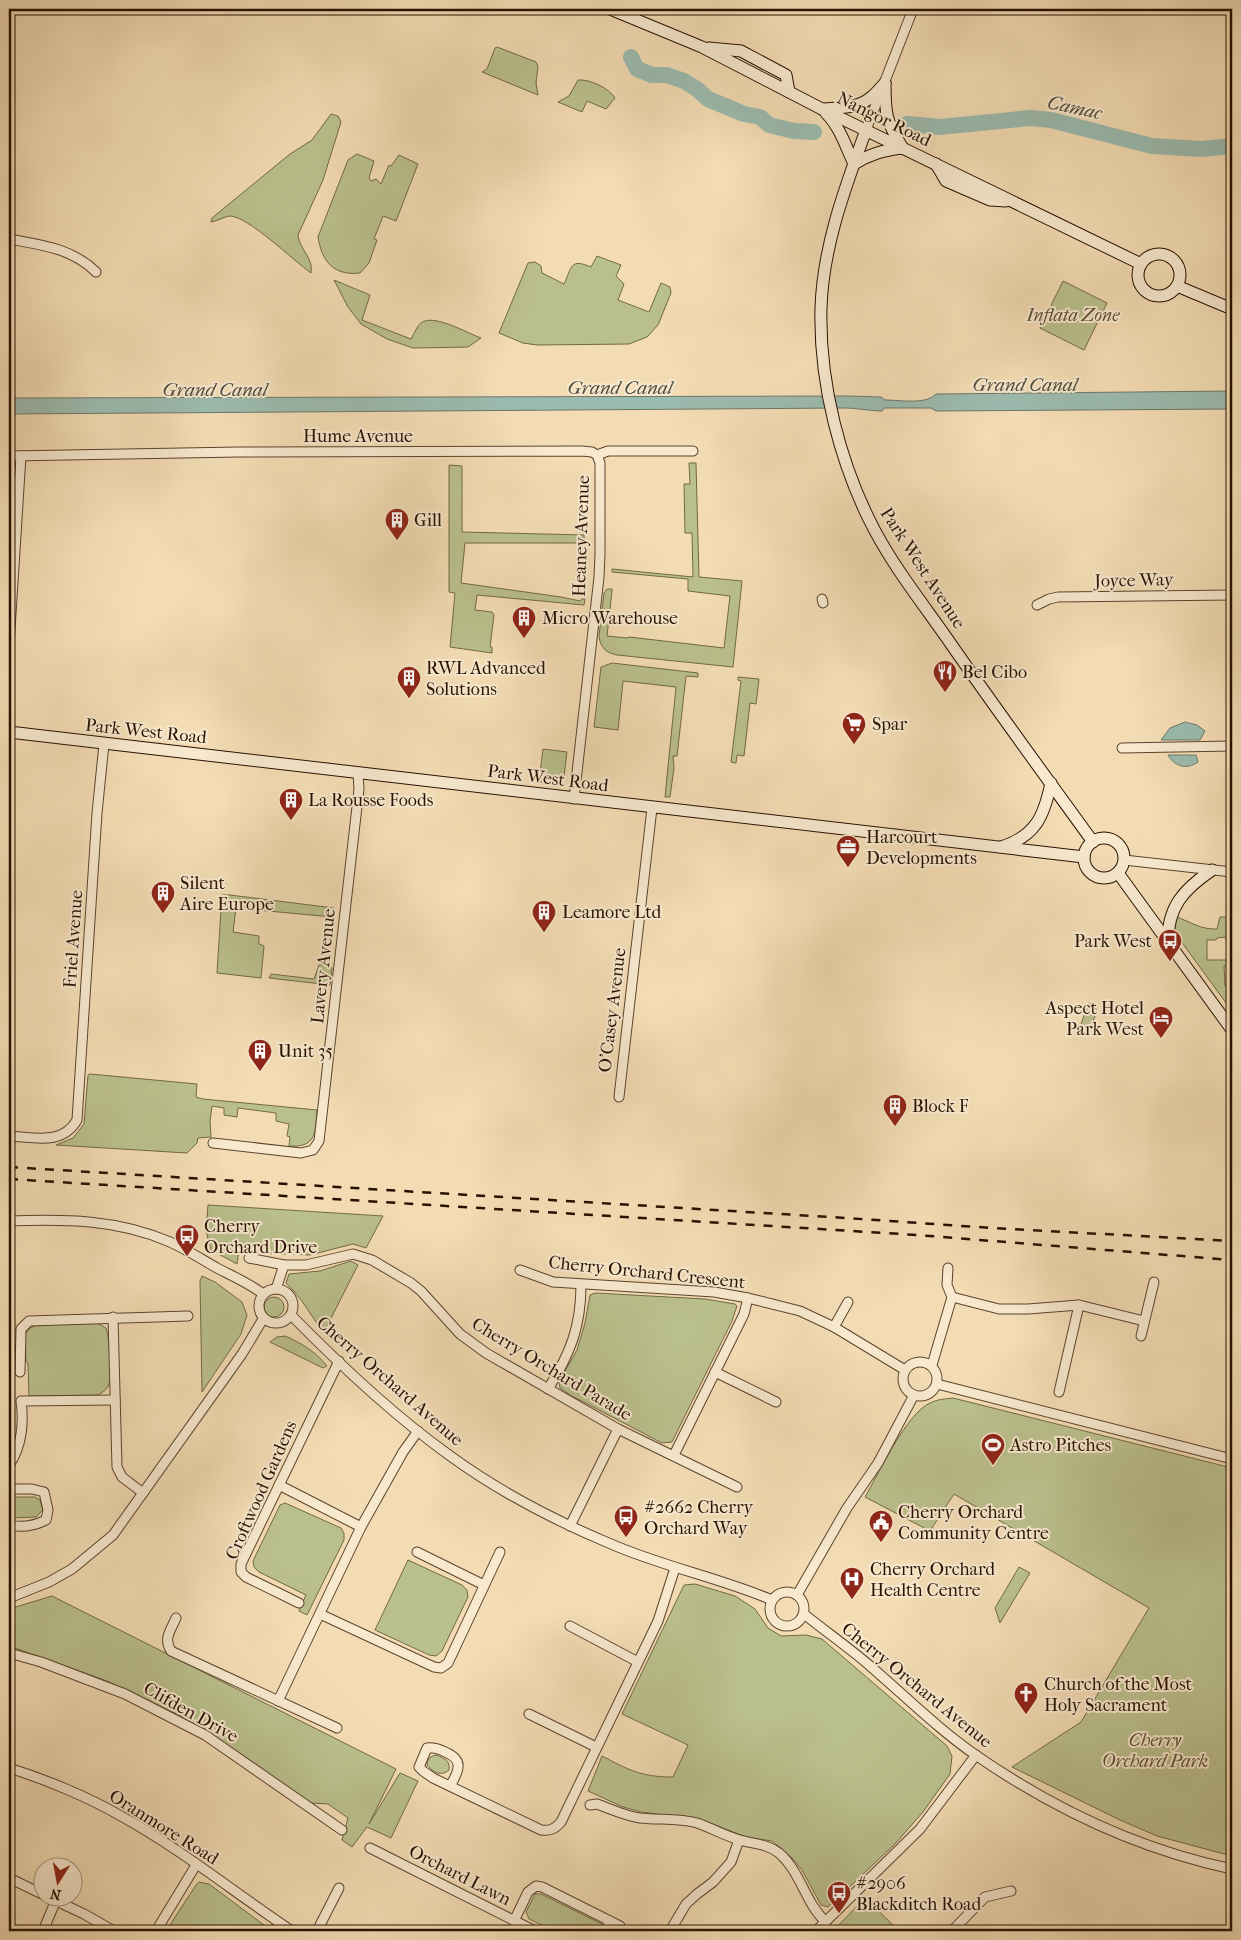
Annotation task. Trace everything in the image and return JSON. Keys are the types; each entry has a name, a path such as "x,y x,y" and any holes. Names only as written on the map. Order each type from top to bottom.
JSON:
{"street":[{"name":"Nangor Road","path":"610,9 702,47 822,109 936,164 946,181 990,200 1010,201 1141,264"},
{"path":"866,130 913,9"},
{"path":"822,109 841,108 861,103 870,99 885,83"},
{"path":"822,109 832,118 854,164 883,150 903,148 892,130 885,112 885,83"},
{"name":"Park West Avenue","path":"866,130 840,202 826,261 821,306 821,338 825,371 835,426 848,470 875,531 896,565 1093,842"},
{"path":"9,239 52,246 70,253 96,272"},
{"path":"1152,256 1166,256 1173,260 1180,272 1177,286 1168,294 1155,296 1149,294 1143,290 1138,277 1141,264 1152,256"},
{"path":"1177,286 1232,309"},
{"name":"Hume Avenue","path":"9,456 247,452 582,451 592,452 597,455 608,451 693,450"},
{"name":"Heaney Avenue","path":"574,799 600,554 600,469 597,455"},
{"path":"9,645 21,456"},
{"name":"Joyce Way","path":"1037,605 1058,597 1232,594"},
{"name":"Park West Road","path":"9,732 1084,857"},
{"name":"Friel Avenue","path":"9,1136 50,1138 68,1132 77,1120 97,813 104,744"},
{"path":"1122,748 1232,746"},
{"name":"Lavery Avenue","path":"213,1144 301,1153 313,1150 318,1144 359,788 358,774"},
{"path":"1000,848 1026,836 1034,827 1044,812 1051,783"},
{"name":"O'Casey Avenue","path":"619,1097 652,808"},
{"path":"1099,839 1112,840 1121,848 1124,860 1118,873 1106,878 1093,875 1085,864 1084,857 1088,846 1099,839"},
{"path":"1124,860 1232,872"},
{"path":"1168,943 1168,926 1177,903 1192,885 1212,870"},
{"path":"1118,873 1232,1030"},
{"path":"9,1221 76,1220 105,1223 143,1232 182,1247 254,1287 263,1294"},
{"name":"Cherry Orchard Parade","path":"249,1258 284,1265 306,1266 353,1254 372,1260 393,1271 421,1291 448,1322 469,1342 618,1428 736,1487"},
{"path":"276,1289 284,1265"},
{"path":"932,1365 952,1298 947,1285 948,1268"},
{"name":"Cherry Orchard Crescent","path":"520,1270 544,1280 581,1285 714,1292 748,1298 800,1312 834,1327 905,1370"},
{"path":"1141,1336 1154,1282"},
{"path":"548,1389 566,1359 574,1337 581,1285"},
{"path":"276,1289 283,1291 291,1298 293,1310 288,1319 279,1324 263,1319 258,1306 263,1294 268,1290 276,1289"},
{"path":"674,1455 744,1314 748,1298"},
{"path":"952,1298 999,1309 1079,1305 1144,1321"},
{"path":"834,1327 848,1302"},
{"path":"1059,1392 1079,1305"},
{"name":"Cherry Orchard Avenue","path":"291,1315 418,1432 451,1457 531,1506 570,1526 614,1545 675,1568 734,1585 772,1600"},
{"path":"20,1372 21,1329 30,1321 188,1316"},
{"path":"113,1317 116,1467 122,1477 143,1493"},
{"path":"9,1598 49,1582 72,1569 113,1535 242,1354 263,1319"},
{"name":"Croftwood Gardens","path":"299,1603 246,1577 241,1572 241,1564 339,1361"},
{"path":"917,1361 932,1365 937,1374 937,1384 930,1393 919,1396 914,1395 905,1387 903,1376 905,1370 917,1361"},
{"path":"715,1372 776,1402"},
{"path":"937,1384 1232,1458"},
{"path":"797,1595 847,1508 878,1462 914,1395"},
{"path":"9,1465 18,1449 23,1416 21,1401 115,1400"},
{"path":"570,1526 618,1428"},
{"path":"278,1701 360,1527 402,1452 418,1432"},
{"path":"279,1485 360,1527"},
{"path":"9,1489 32,1489 44,1492 48,1510 46,1520 38,1524 9,1525"},
{"path":"417,1552 484,1586"},
{"path":"320,1614 434,1667 441,1668 448,1663 500,1552"},
{"path":"450,1785 459,1766 457,1761 452,1756 433,1747 427,1748 420,1766 422,1771 450,1785 541,1830 556,1828 561,1822 658,1621 675,1568"},
{"path":"785,1592 797,1595 802,1600 804,1614 798,1622 791,1626 784,1626 772,1618 770,1612 772,1600 785,1592"},
{"name":"Cherry Orchard Avenue","path":"804,1614 869,1665 942,1730 976,1755 1042,1797 1114,1833 1232,1869"},
{"path":"176,1618 167,1638 167,1644 172,1650 337,1728"},
{"path":"570,1626 638,1662"},
{"name":"Clifden Drive","path":"9,1653 41,1662 125,1694 206,1735 342,1830"},
{"path":"529,1714 596,1747"},
{"path":"818,1931 920,1829 976,1755"},
{"name":"Oranmore Road","path":"9,1768 68,1791 121,1816 292,1931"},
{"path":"590,1805 597,1804 638,1818 697,1823 739,1840 771,1848 781,1855 797,1876 817,1914 826,1922"},
{"path":"670,1931 686,1904 713,1882 731,1862 739,1840"},
{"name":"Orchard Lawn","path":"370,1848 535,1931"},
{"path":"156,1931 196,1865"},
{"path":"9,1878 32,1889"},
{"path":"514,1921 528,1892 536,1886 542,1887 620,1926"},
{"path":"317,1931 339,1888"},
{"path":"952,1931 986,1897 1011,1891"},
{"path":"43,1931 50,1908"},
{"path":"70,1908 114,1931"},
{"path":"606,1931 610,1921"}],"green space":[{"path":"497,47 536,62 538,66 536,83 538,95 482,72 487,69"},
{"path":"578,80 599,85 615,98 606,109 587,101 582,112 558,102 569,96"},
{"path":"331,114 338,116 341,122 323,180 298,235 310,263 311,273 247,223 229,216 211,222 212,218 290,154 312,140"},
{"path":"357,154 374,161 369,178 371,181 376,179 381,184 389,165 391,166 399,155 418,164 396,221 383,216 374,239 377,240 369,263 360,273 351,273 336,270 331,266 323,254 318,237 348,160"},
{"path":"597,256 621,265 616,276 624,284 618,300 649,312 661,283 670,287 671,293 658,325 647,337 629,344 537,345 523,343 499,333 528,263 535,262 541,266 542,273 564,284 575,264 579,263 591,267"},
{"path":"334,280 370,295 362,320 411,339 421,323 433,320 481,338 468,347 413,348 387,339 361,324 348,307"},
{"name":"Inflata Zone","path":"1063,281 1107,303 1084,350 1040,328"},
{"path":"689,463 696,463 699,577 742,581 733,667 617,655 604,649 599,636 604,593 607,589 612,589 607,636 724,648 730,596 688,591 688,579 612,572 612,569 693,577 692,533 685,533 684,484 690,484"},
{"path":"449,465 462,466 462,532 584,535 584,543 465,543 461,583 580,601 585,599 584,605 477,595 475,610 492,612 494,615 490,647 492,647 492,653 450,647 455,593 449,592"},
{"path":"612,663 698,673 698,677 686,676 677,756 673,756 674,768 670,797 665,797 676,687 623,681 618,730 594,727 601,667"},
{"path":"738,677 759,679 756,704 750,703 744,756 737,755 736,763 731,762 741,681 738,680"},
{"path":"543,749 567,752 564,776 560,782 539,782"},
{"path":"222,895 334,908 332,917 236,908 233,932 259,936 259,944 264,946 261,978 217,973"},
{"path":"1174,916 1200,927 1211,929 1217,929 1220,917 1232,917 1232,940 1226,940 1226,937 1207,940 1207,960 1232,960 1232,966 1224,966 1225,986 1232,986 1232,1011 1172,929"},
{"path":"327,964 332,968 330,985 269,978 271,974 314,979 319,965"},
{"path":"1089,1003 1094,1005 1097,1011 1091,1027 1086,1029 1081,1024"},
{"path":"88,1075 197,1084 196,1097 203,1099 317,1110 315,1132 310,1141 305,1144 289,1146 290,1137 287,1136 289,1124 276,1121 276,1113 238,1108 237,1117 224,1115 224,1108 212,1106 210,1121 211,1137 198,1138 197,1143 187,1153 56,1145 73,1138 84,1124"},
{"path":"208,1205 383,1216 366,1248 353,1244 310,1255 263,1253 264,1245 240,1244 237,1264 211,1250 206,1231"},
{"path":"351,1261 358,1265 324,1332 297,1294 286,1283 289,1274 320,1271"},
{"path":"202,1276 215,1282 242,1302 247,1315 241,1334 202,1392 200,1281"},
{"path":"595,1293 705,1299 735,1304 737,1306 732,1321 672,1442 662,1443 560,1388 559,1382 577,1350 585,1323 590,1295"},
{"path":"274,1297 281,1300 284,1307 281,1314 274,1317 267,1314 264,1307 267,1300"},
{"path":"97,1323 106,1328 109,1340 110,1372 109,1384 106,1389 98,1395 29,1396 25,1334 30,1328 37,1325"},
{"path":"285,1336 308,1348 327,1366 323,1368 270,1342 277,1337"},
{"name":"Cherry Orchard Park","path":"953,1398 1232,1468 1232,1856 1157,1836 1012,1767 1081,1722 1149,1608 954,1494 930,1531 865,1497 894,1445 912,1419 930,1403"},
{"path":"9,1497 35,1497 40,1500 43,1510 36,1517 9,1518"},
{"path":"285,1503 341,1528 344,1533 344,1540 307,1615 299,1611 306,1595 259,1572 254,1567 253,1561 280,1505"},
{"path":"408,1560 462,1585 467,1590 468,1597 442,1651 436,1656 429,1655 375,1630"},
{"path":"1019,1567 1030,1573 1000,1623 995,1608"},
{"path":"695,1584 735,1596 755,1609 768,1628 781,1636 806,1635 822,1639 947,1746 952,1756 950,1774 923,1812 894,1845 828,1907 821,1905 802,1870 792,1858 772,1841 746,1837 699,1819 641,1812 623,1807 588,1791 602,1756 636,1772 652,1776 673,1777 688,1745 622,1714 684,1585"},
{"path":"52,1596 396,1769 369,1824 400,1773 418,1781 391,1838 367,1827 352,1847 342,1840 348,1818 328,1804 310,1803 181,1716 107,1681 9,1646 9,1609"},
{"path":"437,1755 448,1762 449,1770 446,1772 437,1773 427,1765 430,1758"},
{"path":"199,1882 209,1884 272,1931 166,1931"},
{"path":"535,1894 541,1894 602,1924 601,1931 554,1931 529,1919 526,1912"},
{"path":"865,1898 894,1926 893,1931 833,1931"}],"shaded area":[{"path":"1232,391 1232,409 936,411 931,408 884,408 882,411 846,408 9,414 9,398 848,396 919,401 926,400 936,394"},
{"path":"1185,722 1197,725 1205,731 1200,740 1161,740 1170,728"},
{"path":"1168,755 1196,755 1198,762 1190,766 1182,766 1174,762"}],"waterway":[{"name":"Camac","path":"631,57 637,69 652,75 667,75 684,81 708,99 744,114 760,117 769,125 794,131 814,132"},
{"name":"Camac","path":"907,124 940,127 1030,118 1051,120 1152,146 1202,149 1232,146"}],"railway":[{"path":"9,1167 992,1228 1232,1241"},
{"path":"9,1179 917,1235 1232,1260"}],"place":[{"name":"Gill","path":"397,541"},
{"name":"Micro Warehouse","path":"524,639"},
{"name":"Bel Cibo","path":"945,693"},
{"name":"RWL Advanced Solutions","path":"409,699"},
{"name":"Spar","path":"854,745"},
{"name":"La Rousse Foods","path":"291,821"},
{"name":"Harcourt Developments","path":"848,868"},
{"name":"Silent Aire Europe","path":"163,914"},
{"name":"Leamore Ltd","path":"544,933"},
{"name":"Park West","path":"1170,962"},
{"name":"Aspect Hotel Park West","path":"1161,1039"},
{"name":"Unit 35","path":"260,1072"},
{"name":"Block F","path":"895,1127"},
{"name":"Cherry Orchard Drive","path":"187,1257"},
{"name":"Astro Pitches","path":"993,1466"},
{"name":"#2662 Cherry Orchard Way","path":"626,1538"},
{"name":"Cherry Orchard Community Centre","path":"881,1543"},
{"name":"Cherry Orchard Health Centre","path":"852,1600"},
{"name":"Church of the Most Holy Sacrament","path":"1026,1715"},
{"name":"#2906 Blackditch Road","path":"839,1914"}],"water label":[{"name":"Grand Canal","path":"1025,384"},
{"name":"Grand Canal","path":"620,387"},
{"name":"Grand Canal","path":"215,389"}]}
